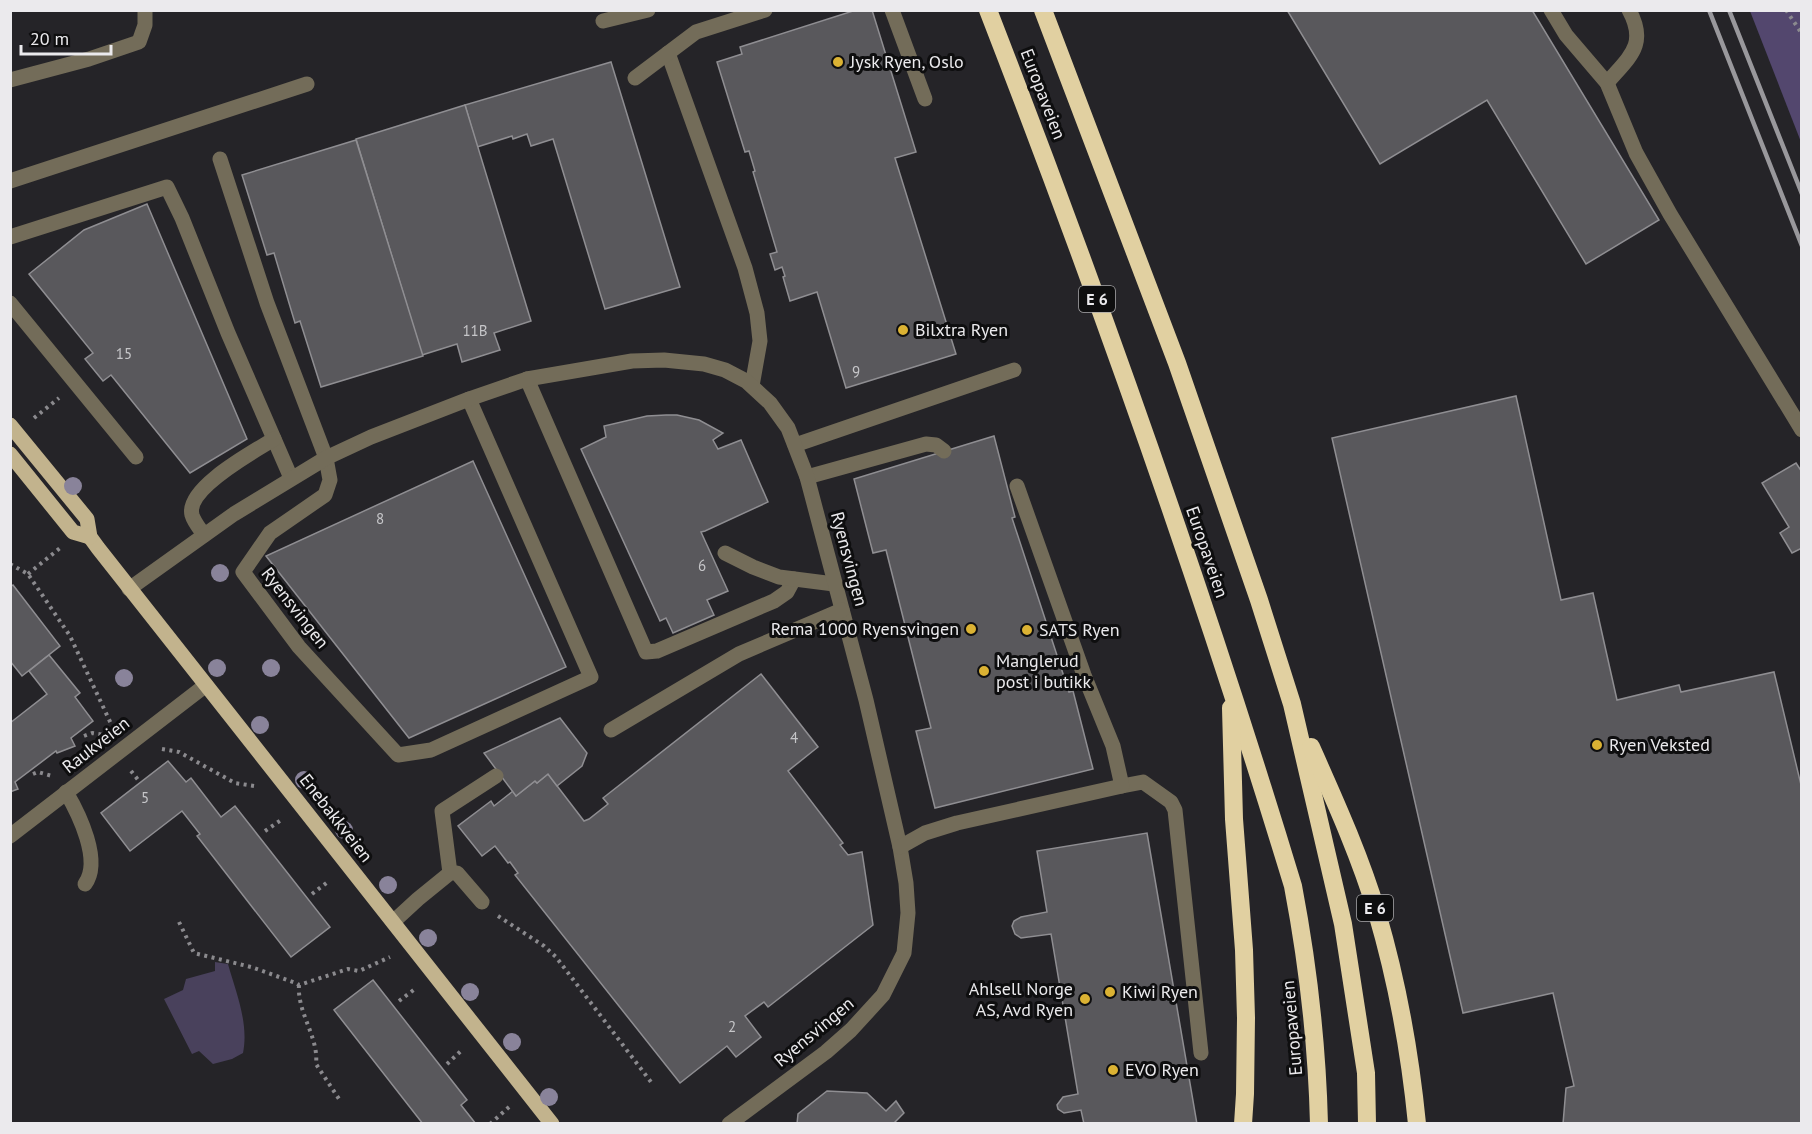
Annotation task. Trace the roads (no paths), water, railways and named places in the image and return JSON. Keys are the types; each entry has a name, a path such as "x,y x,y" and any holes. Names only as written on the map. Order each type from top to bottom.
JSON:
{"highway":[{"name":"Europaveien","path":"988,10 1061,198 1199,590 1293,886 1312,1005 1318,1074 1319,1124"},
{"name":"Europaveien","path":"1043,10 1177,363 1259,600 1292,704 1343,924 1366,1073 1367,1124"},
{"name":"E 6","path":"1230,685 1234,819 1244,950 1246,1018 1243,1124"},
{"name":"E 6","path":"1292,704 1354,846 1376,911 1390,961 1410,1062 1417,1124"}],"main road":[{"name":"Enebakkveien","path":"10,425 87,519 90,537 129,589 552,1124"},
{"name":"Enebakkveien","path":"10,454 73,532 90,537"}],"street":[{"path":"10,80 89,59 139,42 145,25 145,10"},
{"path":"603,21 648,10"},
{"path":"635,78 696,32 765,10"},
{"path":"892,10 925,99"},
{"path":"1551,10 1566,35 1607,83 1636,153 1670,214 1802,430"},
{"path":"1607,83 1637,42 1636,23 1629,10"},
{"path":"668,53 745,268 757,313 760,341 752,386"},
{"path":"10,180 307,84"},
{"path":"220,159 267,303 326,458"},
{"path":"10,237 167,186 291,478"},
{"path":"10,303 136,457"},
{"name":"Ryensvingen","path":"129,589 242,508 326,458 371,437 527,379 632,361 664,360 704,364 724,370 752,386 770,403 788,428 807,477 866,700 900,847 908,913 904,953 884,995 851,1030 825,1052 729,1124"},
{"path":"795,445 1014,370"},
{"path":"527,379 646,652 657,651 774,601 787,592 794,579"},
{"name":"Ryensvingen","path":"326,458 330,480 325,495 270,532 243,572 299,647 398,755 431,750 591,677 469,399"},
{"path":"204,535 192,515 192,507 198,495 216,476 274,439"},
{"path":"807,477 926,444 936,445 944,451"},
{"path":"1017,486 1084,675 1113,747 1122,786"},
{"path":"725,553 779,577 834,584"},
{"path":"611,730 739,654 842,610"},
{"name":"Raukveien","path":"10,836 206,685"},
{"path":"450,873 442,811 496,776"},
{"path":"900,847 925,833 957,823 1143,782 1171,802 1175,810 1201,1053"},
{"path":"66,792 84,827 90,855 90,878 85,884"},
{"path":"393,922 450,873 457,873 482,902"}],"railway":[{"path":"1709,10 1802,246"},
{"path":"1729,10 1802,194"}],"place":[{"name":"Jysk Ryen, Oslo","path":"838,62"},
{"name":"Bilxtra Ryen","path":"903,330"},
{"name":"Rema 1000 Ryensvingen","path":"971,629"},
{"name":"SATS Ryen","path":"1027,630"},
{"name":"Manglerud post i butikk","path":"984,671"},
{"name":"Ryen Veksted","path":"1597,745"},
{"name":"Kiwi Ryen","path":"1110,992"},
{"name":"Ahlsell Norge AS, Avd Ryen","path":"1085,999"},
{"name":"EVO Ryen","path":"1113,1070"}]}
